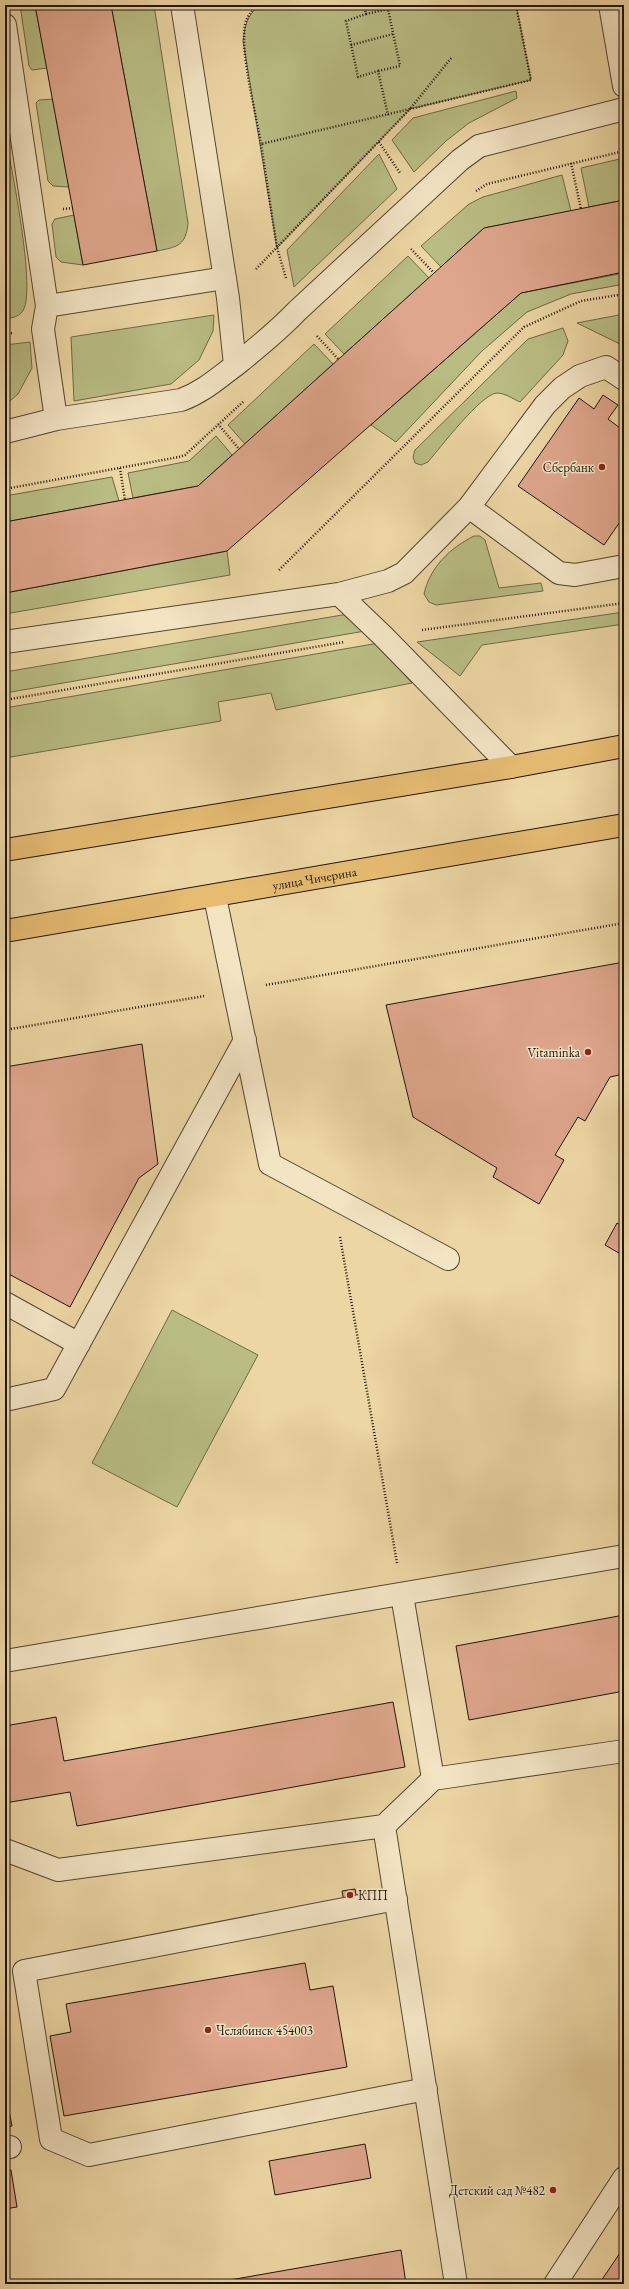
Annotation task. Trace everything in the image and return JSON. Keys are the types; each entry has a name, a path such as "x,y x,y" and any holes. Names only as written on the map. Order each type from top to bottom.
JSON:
{"main road":[{"path":"5,850 511,767 624,746"},
{"name":"улица Чичерина","path":"5,931 215,897 624,825"}],"lane":[{"path":"182,5 226,288 235,365"},
{"path":"610,5 624,86"},
{"path":"5,25 40,212 47,306 43,329 56,419"},
{"path":"5,432 56,419 180,400 197,394 215,383 235,365 276,333 296,311 460,160 486,143 624,110"},
{"path":"47,306 226,288"},
{"path":"5,642 339,594 388,581 404,573 469,507 545,405 562,388 580,376 606,367 624,379"},
{"path":"469,507 559,573 575,575 624,566"},
{"path":"339,594 383,636 511,767"},
{"path":"215,897 270,1164 448,1259"},
{"path":"5,1400 54,1389 245,1040"},
{"path":"5,1303 79,1344"},
{"path":"5,1661 402,1595 624,1556"},
{"path":"402,1595 432,1779"},
{"path":"5,1850 58,1870 384,1826 432,1779 624,1751"},
{"path":"384,1826 456,2284"},
{"path":"396,1899 24,1971 26,1986 51,2139 89,2155 426,2089"},
{"path":"554,2284 624,2178"}],"path":[{"path":"259,5 249,13 245,24 243,41 277,248 296,311"},
{"path":"364,5 366,14"},
{"path":"261,144 531,80 516,5"},
{"path":"388,9 393,34 400,66 358,77 346,21 366,14 388,9"},
{"path":"351,45 393,34"},
{"path":"226,288 277,248 410,109 452,57"},
{"path":"378,71 388,115"},
{"path":"379,142 418,200"},
{"path":"572,163 581,209"},
{"path":"409,247 434,273"},
{"path":"274,574 524,327 581,301 624,294"},
{"path":"5,334 43,329"},
{"path":"315,334 338,359"},
{"path":"218,424 239,449"},
{"path":"120,468 125,500"},
{"path":"5,700 383,636 624,603"},
{"path":"5,1030 624,923"},
{"path":"334,1197 402,1595"}],"green space":[{"path":"20,5 35,5 47,68 32,70 29,66"},
{"path":"111,5 154,5 188,223 183,241 164,250 157,251"},
{"path":"259,5 516,5 531,80 410,109 277,248 243,41 247,21"},
{"path":"516,91 517,98 469,123 446,141 414,172 392,140 413,118"},
{"path":"53,99 69,187 53,186 48,181 36,103 39,100"},
{"path":"5,133 17,198 27,281 26,300 22,312 12,318 5,319"},
{"path":"379,154 397,189 294,287 287,250"},
{"path":"624,158 624,200 589,207 581,168"},
{"path":"562,175 571,211 484,228 441,267 421,246 469,204 483,197"},
{"path":"74,215 83,265 61,262 56,257 52,224 55,219"},
{"path":"408,256 429,278 344,354 325,334"},
{"path":"624,273 624,284 571,294 527,312 482,351 396,442 371,425 521,293"},
{"path":"624,314 624,346 577,323"},
{"path":"214,315 213,331 199,360 171,384 74,401 71,337"},
{"path":"563,328 568,341 563,355 520,402 500,393 490,396 481,402 471,412 428,462 421,465 415,463 413,457 415,450 528,339"},
{"path":"30,342 32,368 18,394 5,405 5,345"},
{"path":"314,344 333,364 245,444 228,425"},
{"path":"216,436 232,455 198,486 133,498 128,473 189,461"},
{"path":"112,477 119,501 5,522 5,496"},
{"path":"474,536 480,536 485,540 499,588 541,583 543,591 436,605 429,602 424,594 431,575 436,567 442,559 457,546"},
{"path":"227,551 230,575 5,614 5,593"},
{"path":"624,612 624,624 482,645 460,676 417,642"},
{"path":"348,614 365,631 5,693 5,672"},
{"path":"373,644 377,645 412,683 276,710 271,693 218,702 221,721 5,758 5,708"},
{"path":"172,1310 258,1355 177,1507 92,1463"}],"building":[{"path":"35,5 111,5 157,251 83,265"},
{"path":"624,200 624,272 521,293 227,551 5,593 5,522 198,486 484,228"},
{"path":"603,395 618,405 608,419 624,431 624,516 604,545 518,486 579,398 594,409"},
{"path":"624,962 624,1074 610,1077 585,1121 578,1117 555,1155 564,1160 539,1204 493,1177 497,1168 413,1117 386,1005"},
{"path":"142,1044 158,1164 139,1178 70,1307 5,1272 5,1067"},
{"path":"617,1223 624,1227 624,1256 605,1245"},
{"path":"624,1615 624,1691 469,1720 456,1646"},
{"path":"393,1702 405,1767 77,1826 70,1792 5,1803 5,1726 56,1717 64,1761"},
{"name":"КПП","path":"355,1889 357,1900 344,1902 342,1891"},
{"path":"305,1963 310,1990 333,1986 347,2067 64,2116 50,2036 71,2032 66,2004"},
{"path":"5,2089 12,2126 5,2128"},
{"path":"365,2144 371,2178 275,2195 269,2161"},
{"path":"11,2170 17,2207 5,2209 5,2171"},
{"path":"624,2247 624,2284 599,2284"},
{"path":"401,2250 406,2284 207,2284"}],"place":[{"name":"Сбербанк","path":"602,467"},
{"name":"Vitaminka","path":"588,1052"},
{"name":"КПП","path":"350,1895"},
{"name":"Челябинск 454003","path":"208,2030"},
{"name":"Детский сад №482","path":"553,2190"}]}
